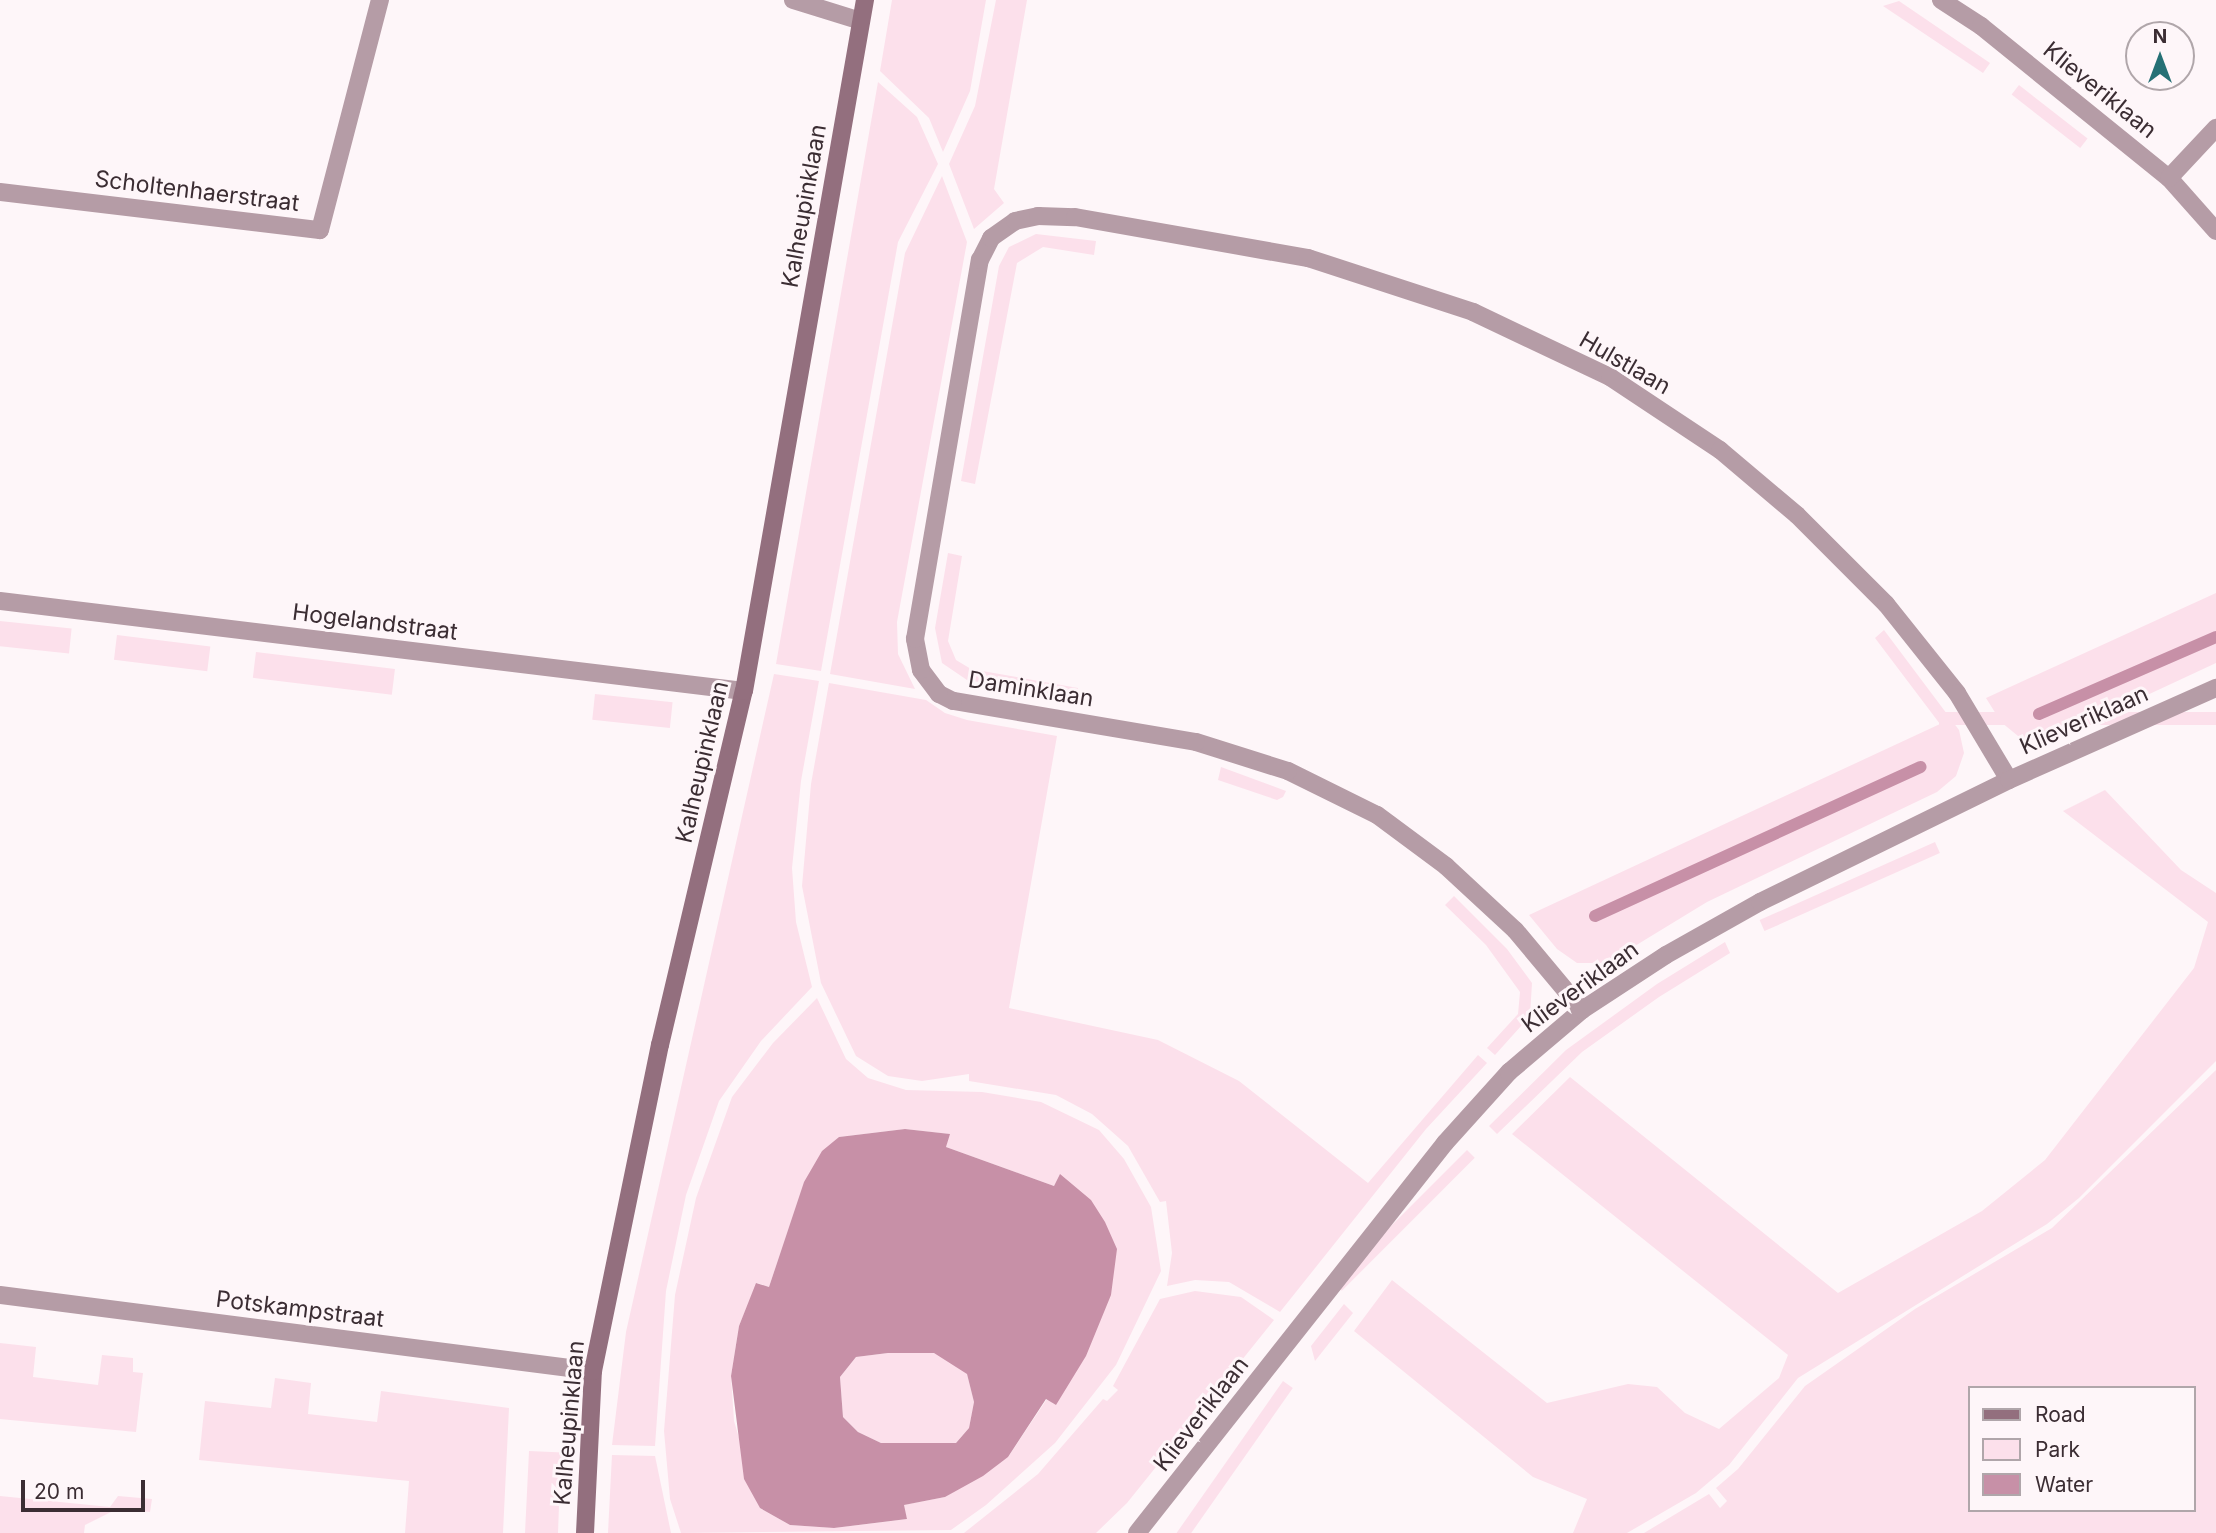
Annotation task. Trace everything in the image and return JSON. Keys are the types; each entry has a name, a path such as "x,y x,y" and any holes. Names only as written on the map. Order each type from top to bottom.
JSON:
{"street":[{"name":"Scholtenhaerstraat","path":"0,192 320,230 380,0"},
{"path":"793,0 861,21"},
{"name":"Kalheupinklaan","path":"585,1533 593,1371 660,1045 744,691 865,0"},
{"name":"Klieveriklaan","path":"1941,0 1981,26 2169,178 2216,231"},
{"path":"2169,178 2216,128"},
{"name":"Daminklaan","path":"1075,217 1038,216 1015,221 991,238 980,260 915,639 920,670 939,694 953,701 1196,742 1288,771 1377,815 1446,866 1515,930 1582,1010"},
{"name":"Hulstlaan","path":"1075,217 1308,258 1345,268 1474,312 1610,377 1720,450 1797,515 1886,604 1957,693 2009,780"},
{"name":"Hogelandstraat","path":"0,601 744,691"},
{"name":"Klieveriklaan","path":"1137,1533 1445,1143 1509,1072 1582,1010 1666,954 1760,902 2009,780 2216,688"},
{"name":"Potskampstraat","path":"0,1294 593,1371"}],"green space":[{"path":"892,0 986,0 970,91 943,152 929,118 880,71"},
{"path":"996,0 1027,0 994,189 1004,203 974,229 949,164 975,106"},
{"path":"1899,1 1990,63 1983,73 1883,6"},
{"path":"878,82 917,117 938,164 898,242 821,671 776,664"},
{"path":"2019,85 2088,139 2080,148 2012,94"},
{"path":"942,176 967,242 897,622 898,654 915,689 830,674 905,253"},
{"path":"1036,234 1096,241 1094,255 1043,247 1017,263 975,484 961,481 999,266 1009,247"},
{"path":"948,553 962,556 948,641 956,660 971,669 1078,688 1076,699 967,680 942,663 935,628"},
{"path":"2216,593 2216,663 2055,738 2029,740 2018,736 2001,722 1986,698"},
{"path":"0,621 72,629 69,653 0,646"},
{"path":"1884,630 1959,730 1964,753 1956,776 1937,792 1707,902 1607,963 1577,963 1557,949 1529,915 1940,724 1875,638"},
{"path":"117,635 210,646 207,671 114,660"},
{"path":"256,652 395,669 392,695 253,678"},
{"path":"774,674 819,681 801,781 792,868 796,922 812,987 761,1041 719,1101 686,1195 666,1291 655,1446 612,1445 626,1332"},
{"path":"829,683 926,700 945,713 967,720 1057,736 1009,1008 1158,1040 1239,1081 1368,1183 1478,1055 1487,1063 1426,1129 1280,1312 1229,1282 1195,1280 1167,1286 1172,1253 1166,1201 1160,1202 1128,1146 1092,1114 1056,1095 969,1081 969,1074 922,1081 888,1076 856,1056 821,983 802,886 811,784"},
{"path":"595,694 673,702 670,728 592,720"},
{"path":"1939,712 2216,712 2216,725 1939,725"},
{"path":"1221,767 1286,791 1283,797 1277,800 1218,780"},
{"path":"2105,790 2181,870 2216,893 2216,1061 2079,1198 2047,1224 1798,1378 1729,1465 1696,1493 1627,1533 1573,1533 1587,1499 1533,1477 1354,1331 1392,1280 1547,1403 1628,1384 1657,1387 1685,1413 1719,1429 1779,1378 1788,1355 1512,1134 1570,1077 1838,1293 1982,1211 2045,1160 2194,968 2208,922 2063,811"},
{"path":"1935,842 1940,853 1764,931 1760,920"},
{"path":"1454,896 1507,949 1532,983 1530,1016 1495,1055 1487,1048 1518,1014 1520,992 1486,945 1445,905"},
{"path":"1725,942 1730,953 1659,997 1582,1052 1497,1134 1489,1126 1566,1050 1657,984"},
{"path":"817,998 846,1059 868,1078 906,1090 982,1092 1041,1102 1099,1130 1124,1159 1151,1207 1161,1271 1116,1365 1055,1443 986,1505 951,1530 681,1533 670,1499 664,1431 675,1295 696,1198 732,1097 773,1043","holes":["905,1129 949,1134 946,1147 1054,1186 1061,1175 1056,1405 1047,1399 1008,1457 945,1497 903,1505 907,1519 834,1528 790,1525 760,1508 734,1421 731,1376 739,1326 757,1283 769,1287 804,1183 839,1137"]},
{"path":"2216,1070 2216,1533 1644,1533 1709,1494 1720,1508 1727,1501 1716,1488 1738,1469 1805,1386 1915,1309 2052,1228"},
{"path":"1467,1150 1475,1158 1342,1291 1334,1283"},
{"path":"1195,1291 1241,1297 1274,1320 1127,1503 1096,1533 964,1533 1038,1474 1103,1399 1107,1401 1118,1390 1113,1386 1160,1299"},
{"path":"1344,1304 1353,1313 1315,1361 1311,1346"},
{"path":"0,1343 36,1347 33,1377 98,1385 102,1355 133,1358 133,1372 143,1373 136,1432 0,1419"},
{"path":"888,1353 934,1353 955,1362 967,1374 974,1402 969,1428 956,1443 881,1443 858,1432 843,1417 840,1377 856,1357"},
{"path":"275,1378 311,1383 308,1414 377,1422 381,1391 509,1408 503,1533 405,1533 409,1481 199,1460 205,1401 271,1408"},
{"path":"1283,1381 1293,1388 1191,1533 1177,1533"},
{"path":"529,1451 574,1453 560,1479 558,1533 525,1533"},
{"path":"612,1455 655,1456 671,1533 608,1533"},
{"path":"0,1496 110,1507 118,1496 152,1499 150,1512 117,1509 85,1525 84,1533 0,1533"}],"water":[{"path":"905,1129 950,1134 946,1147 1054,1186 1060,1174 1091,1200 1117,1249 1111,1295 1086,1356 1056,1405 1046,1399 1008,1457 983,1476 945,1497 904,1505 907,1519 834,1528 790,1525 760,1508 744,1479 731,1376 739,1326 756,1283 769,1287 804,1182 822,1151 839,1137","holes":["888,1353 934,1353 967,1374 974,1402 969,1428 956,1443 881,1443 858,1432 843,1417 840,1377 856,1357"]}],"waterway":[{"path":"2039,714 2216,637"},
{"path":"1595,916 1921,767"}]}
